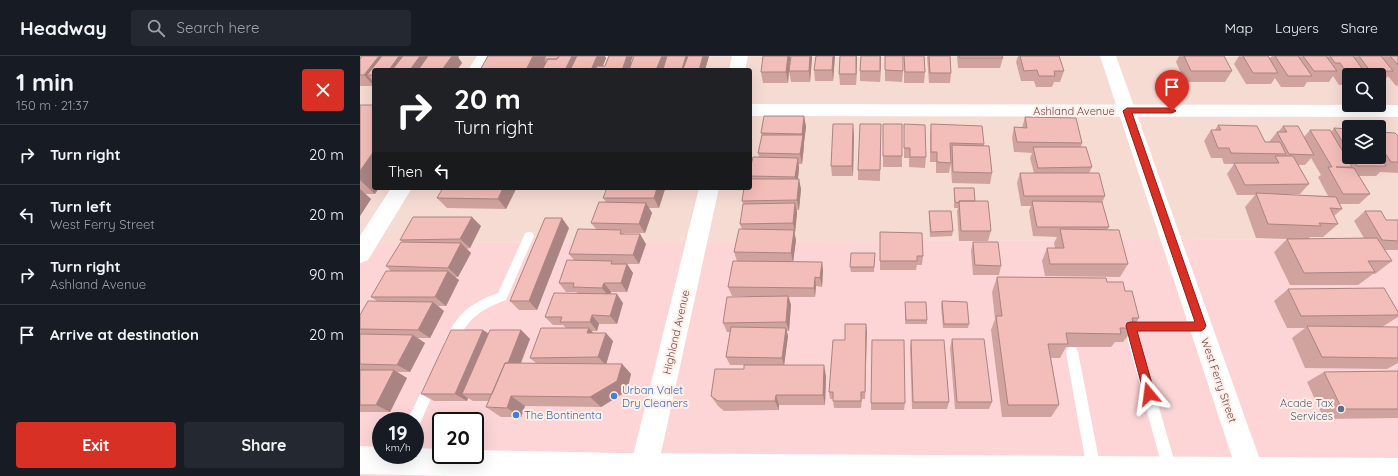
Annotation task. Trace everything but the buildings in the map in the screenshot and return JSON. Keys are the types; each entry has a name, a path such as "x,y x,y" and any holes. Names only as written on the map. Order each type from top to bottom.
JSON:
{"street":[{"path":"477,68 485,56"},
{"path":"737,68 740,56"},
{"name":"West Ferry Street","path":"1108,56 1251,474"},
{"name":"Ashland Avenue","path":"752,110 1398,111"},
{"path":"360,254 401,190"},
{"name":"Highland Avenue","path":"643,472 709,190"},
{"path":"360,460 372,459"},
{"path":"424,460 643,472 1094,470 1251,474 1398,472"}],"lane":[{"path":"447,350 462,320 471,310 483,303 502,297 529,236"},
{"path":"1171,471 1129,322 1201,326"},
{"path":"1072,352 1094,470"},
{"path":"418,412 437,372"}],"shaded area":[{"path":"360,56 1398,56 1398,239 360,243"},
{"path":"1398,239 1398,476 360,476 360,243"}],"place":[{"name":"Urban Valet Dry Cleaners","path":"614,396"},
{"name":"Acade Tax Services","path":"1341,409"},
{"name":"The Bontinenta","path":"516,415"}],"route":[{"path":"1149,394 1130,326 1201,326 1127,111 1172,111"}]}
